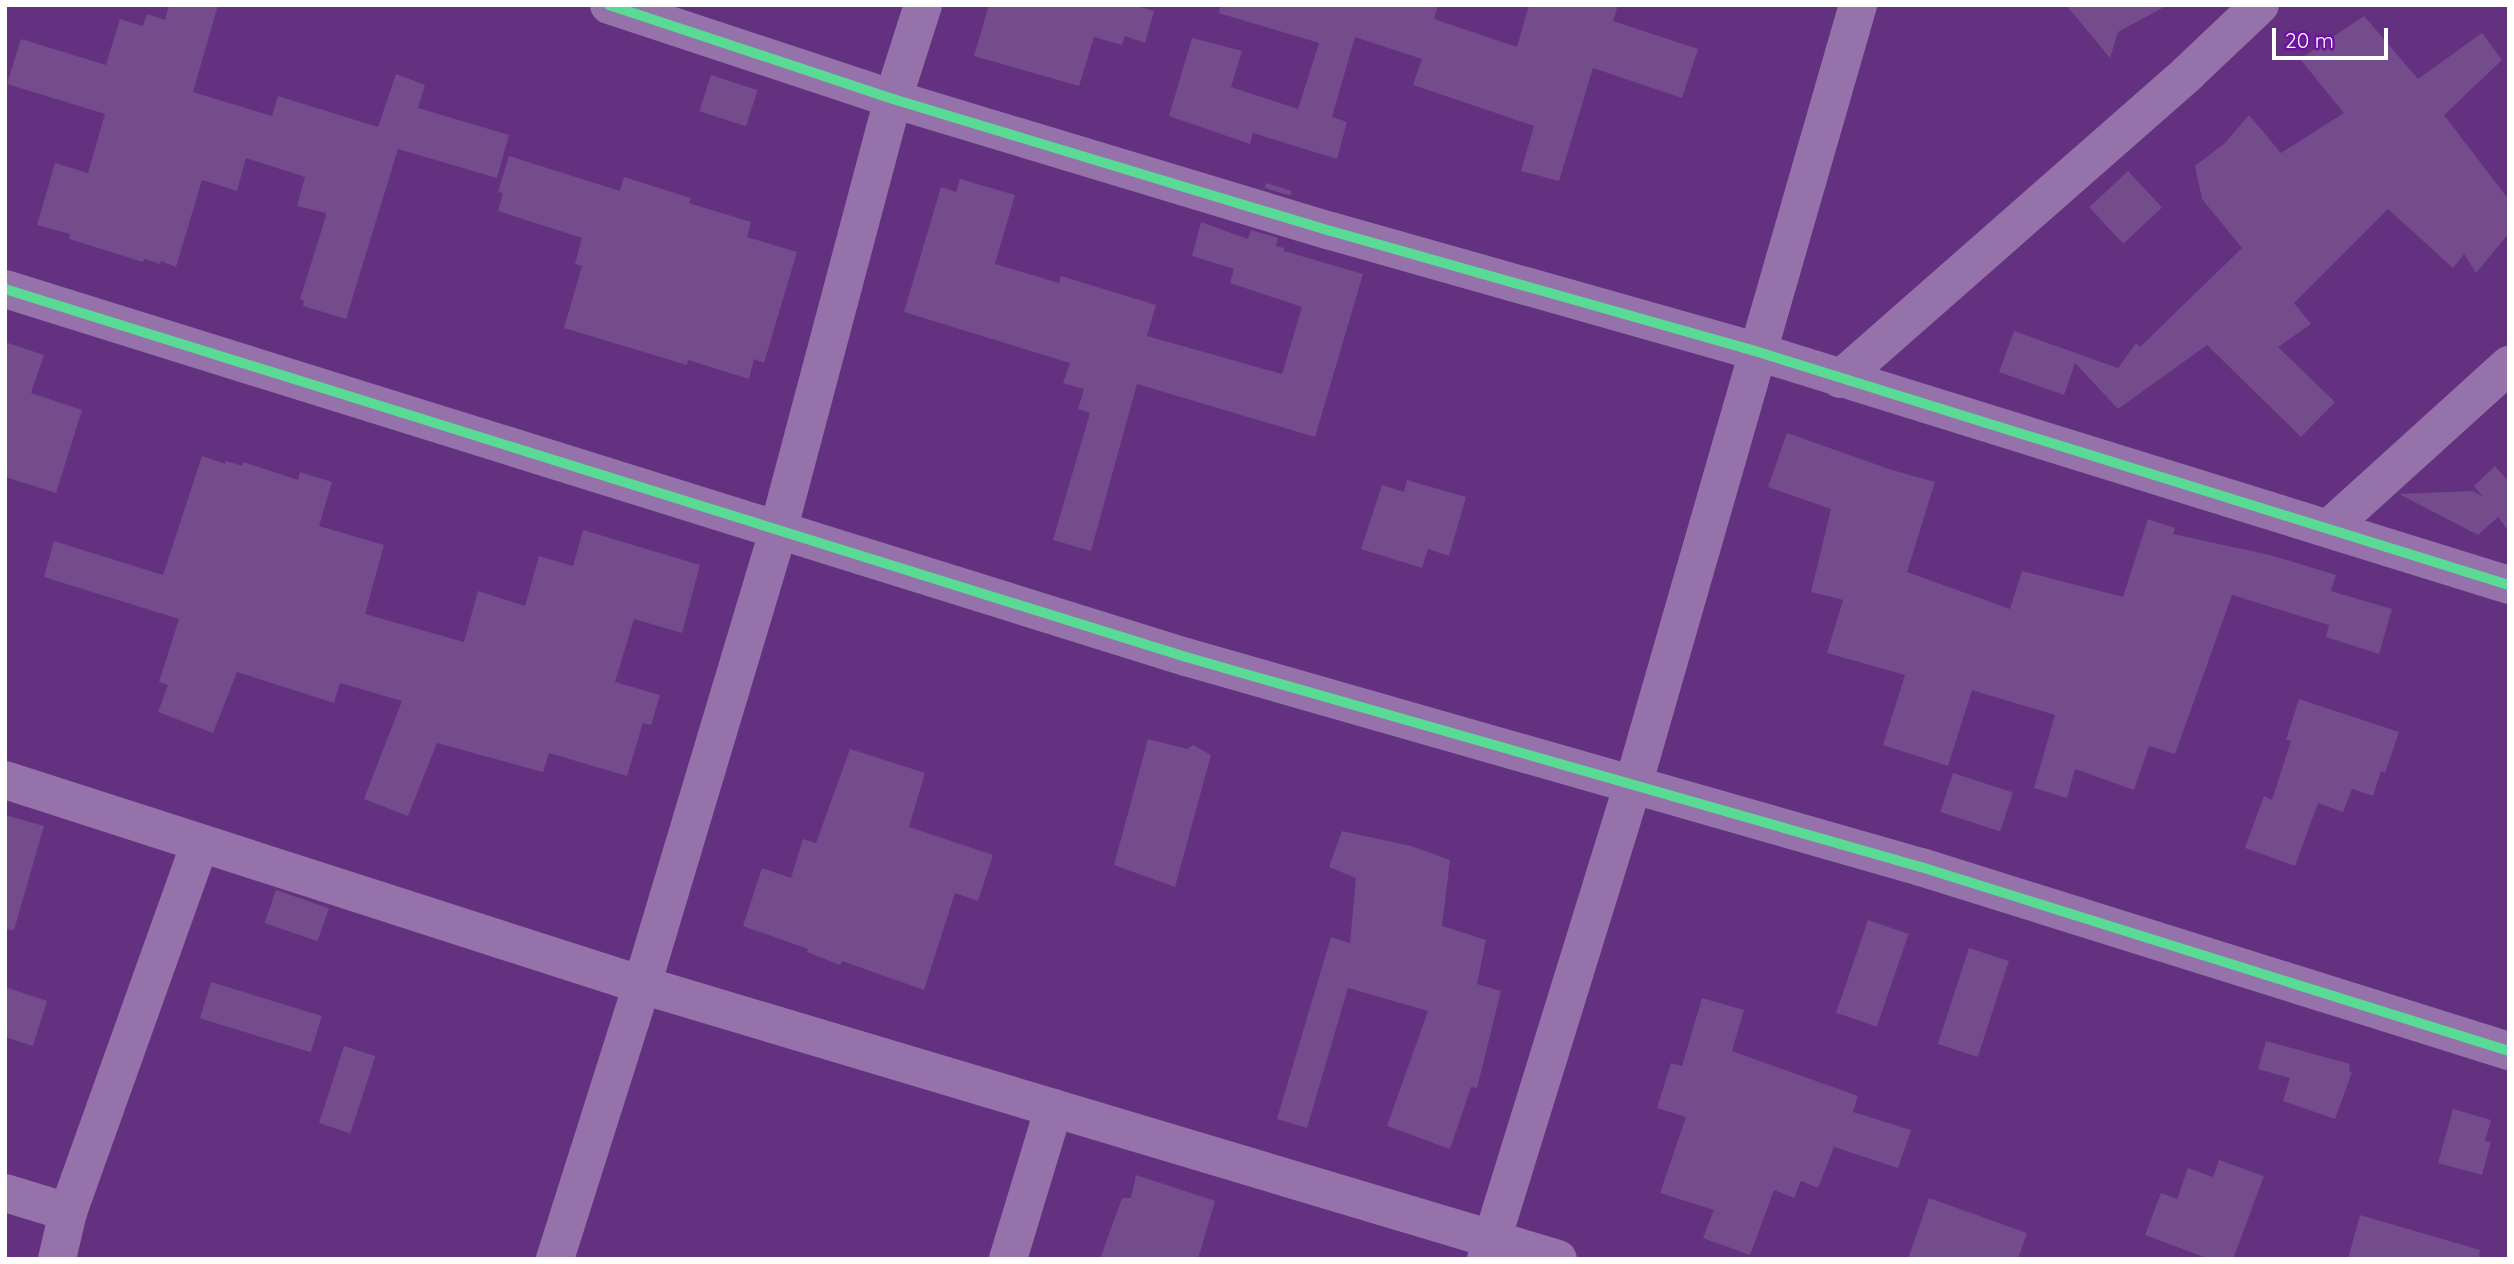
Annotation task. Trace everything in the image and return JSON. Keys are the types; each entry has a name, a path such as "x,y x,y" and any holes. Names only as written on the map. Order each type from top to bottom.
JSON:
{"street":[{"path":"609,5 893,99 1331,231 1758,352 2509,585"},
{"path":"555,1259 642,985 778,531 893,99 923,5"},
{"path":"1490,1248 1634,782 1858,5"},
{"path":"1840,379 2188,73 2260,5"},
{"path":"5,289 1186,657 1634,782 1934,871 2509,1051"},
{"path":"2329,528 2509,365"},
{"path":"5,780 642,985 1054,1108 1490,1248 1558,1259"},
{"path":"57,1259 68,1212 200,844"},
{"path":"1009,1259 1054,1108"},
{"path":"5,1193 68,1212"}],"building":[{"path":"169,5 218,5 193,92 272,116 278,96 378,127 396,74 425,85 418,108 509,135 497,178 398,149 346,319 303,306 304,301 300,299 326,216 326,213 297,206 305,177 246,158 237,191 202,180 176,267 161,261 160,264 144,259 143,262 69,239 70,234 37,225 55,163 88,173 105,114 7,84 21,39 106,65 120,19 143,26 147,14 165,20"},
{"path":"989,5 1134,5 1154,11 1145,43 1125,36 1122,45 1094,37 1079,86 974,56"},
{"path":"1220,5 1438,5 1434,19 1517,47 1529,5 1618,5 1613,21 1698,49 1682,98 1593,68 1559,181 1521,171 1534,126 1413,85 1422,59 1355,37 1332,117 1347,122 1337,159 1253,133 1250,144 1169,116 1192,38 1242,51 1231,87 1298,109 1319,43 1219,13"},
{"path":"2066,5 2168,5 2118,32 2110,58"},
{"path":"2364,16 2418,79 2482,33 2502,60 2444,115 2509,200 2509,233 2476,273 2464,254 2453,268 2388,209 2294,303 2311,324 2278,347 2335,402 2301,437 2207,345 2118,409 2075,363 2064,395 1999,372 2014,331 2118,368 2136,343 2140,347 2242,248 2202,199 2195,166 2225,143 2249,115 2281,153 2344,113 2300,59"},
{"path":"711,75 758,90 746,126 699,111"},
{"path":"509,156 620,191 624,177 691,198 689,203 751,222 747,237 797,252 764,363 754,359 749,379 688,360 687,365 564,328 582,266 575,264 582,238 498,211 503,193 498,192"},
{"path":"2128,171 2162,208 2123,244 2089,207"},
{"path":"960,179 1015,195 995,264 1059,283 1061,276 1156,305 1147,336 1282,374 1302,307 1230,283 1234,269 1192,256 1201,222 1248,239 1251,230 1278,238 1276,246 1284,248 1284,251 1363,274 1315,437 1137,384 1091,551 1053,540 1090,413 1078,409 1084,389 1063,383 1070,363 904,312 941,187 956,192"},
{"path":"1266,183 1292,191 1290,196 1265,188"},
{"path":"5,342 44,355 31,393 82,410 56,493 5,477"},
{"path":"1787,433 1892,470 1935,482 1907,572 2010,609 2022,571 2123,597 2148,519 2175,528 2173,534 2270,555 2336,575 2331,591 2392,609 2379,654 2326,637 2329,625 2232,595 2175,754 2149,746 2134,790 2075,769 2067,798 2034,788 2055,715 1972,690 1948,766 1883,745 1905,675 1827,653 1843,600 1811,592 1831,509 1768,487"},
{"path":"202,456 225,464 226,461 242,466 243,462 298,480 300,472 332,482 319,526 384,545 365,614 464,642 478,591 525,606 539,556 573,566 583,530 700,565 682,633 634,619 615,682 660,695 651,725 643,723 627,776 549,753 543,772 437,743 408,816 364,799 402,701 340,683 334,703 237,672 213,733 158,712 168,685 159,682 179,619 44,577 54,541 163,575"},
{"path":"2495,466 2509,482 2509,532 2498,517 2478,535 2399,494 2473,491 2483,497 2474,486"},
{"path":"1407,480 1466,497 1449,556 1428,549 1422,568 1361,549 1382,485 1404,492"},
{"path":"2299,699 2399,732 2385,773 2381,771 2373,796 2352,789 2343,812 2318,803 2295,866 2245,848 2264,796 2272,800 2291,741 2286,740"},
{"path":"1148,739 1187,749 1193,745 1211,755 1175,887 1114,865"},
{"path":"850,749 925,773 909,827 993,855 978,901 955,893 924,990 842,961 840,965 807,952 808,949 743,926 762,868 791,878 803,839 816,843"},
{"path":"1953,773 2013,792 2000,831 1940,812"},
{"path":"5,815 44,826 14,930 5,929"},
{"path":"1342,831 1411,846 1450,860 1442,926 1486,940 1477,984 1501,991 1477,1088 1471,1087 1450,1149 1387,1126 1428,1011 1348,988 1307,1128 1277,1119 1331,937 1350,943 1356,878 1329,867"},
{"path":"276,890 329,908 318,941 265,923"},
{"path":"1868,920 1909,934 1877,1027 1836,1013"},
{"path":"1969,948 2009,961 1978,1057 1938,1044"},
{"path":"211,982 322,1016 311,1052 200,1018"},
{"path":"5,987 47,1001 33,1046 5,1037"},
{"path":"1702,998 1744,1010 1732,1051 1858,1096 1853,1112 1911,1130 1898,1168 1834,1147 1818,1188 1801,1181 1794,1198 1774,1190 1750,1255 1703,1238 1714,1210 1660,1193 1686,1117 1657,1108 1671,1063 1682,1066"},
{"path":"2266,1041 2350,1064 2349,1071 2352,1072 2335,1119 2283,1101 2290,1078 2258,1069"},
{"path":"344,1046 375,1056 350,1133 319,1123"},
{"path":"2453,1109 2491,1120 2485,1141 2491,1142 2482,1175 2438,1163"},
{"path":"2219,1160 2264,1176 2233,1259 2209,1259 2145,1235 2161,1193 2177,1199 2188,1168 2213,1177"},
{"path":"1136,1175 1215,1201 1198,1259 1100,1259 1122,1198 1131,1198"},
{"path":"1929,1198 2027,1233 2018,1259 1908,1259"},
{"path":"2360,1215 2480,1250 2479,1259 2348,1259"}],"cycle path":[{"path":"609,5 893,99 1331,231 1758,352 2509,585"},
{"path":"5,289 1186,657 1921,867 2509,1051"}]}
